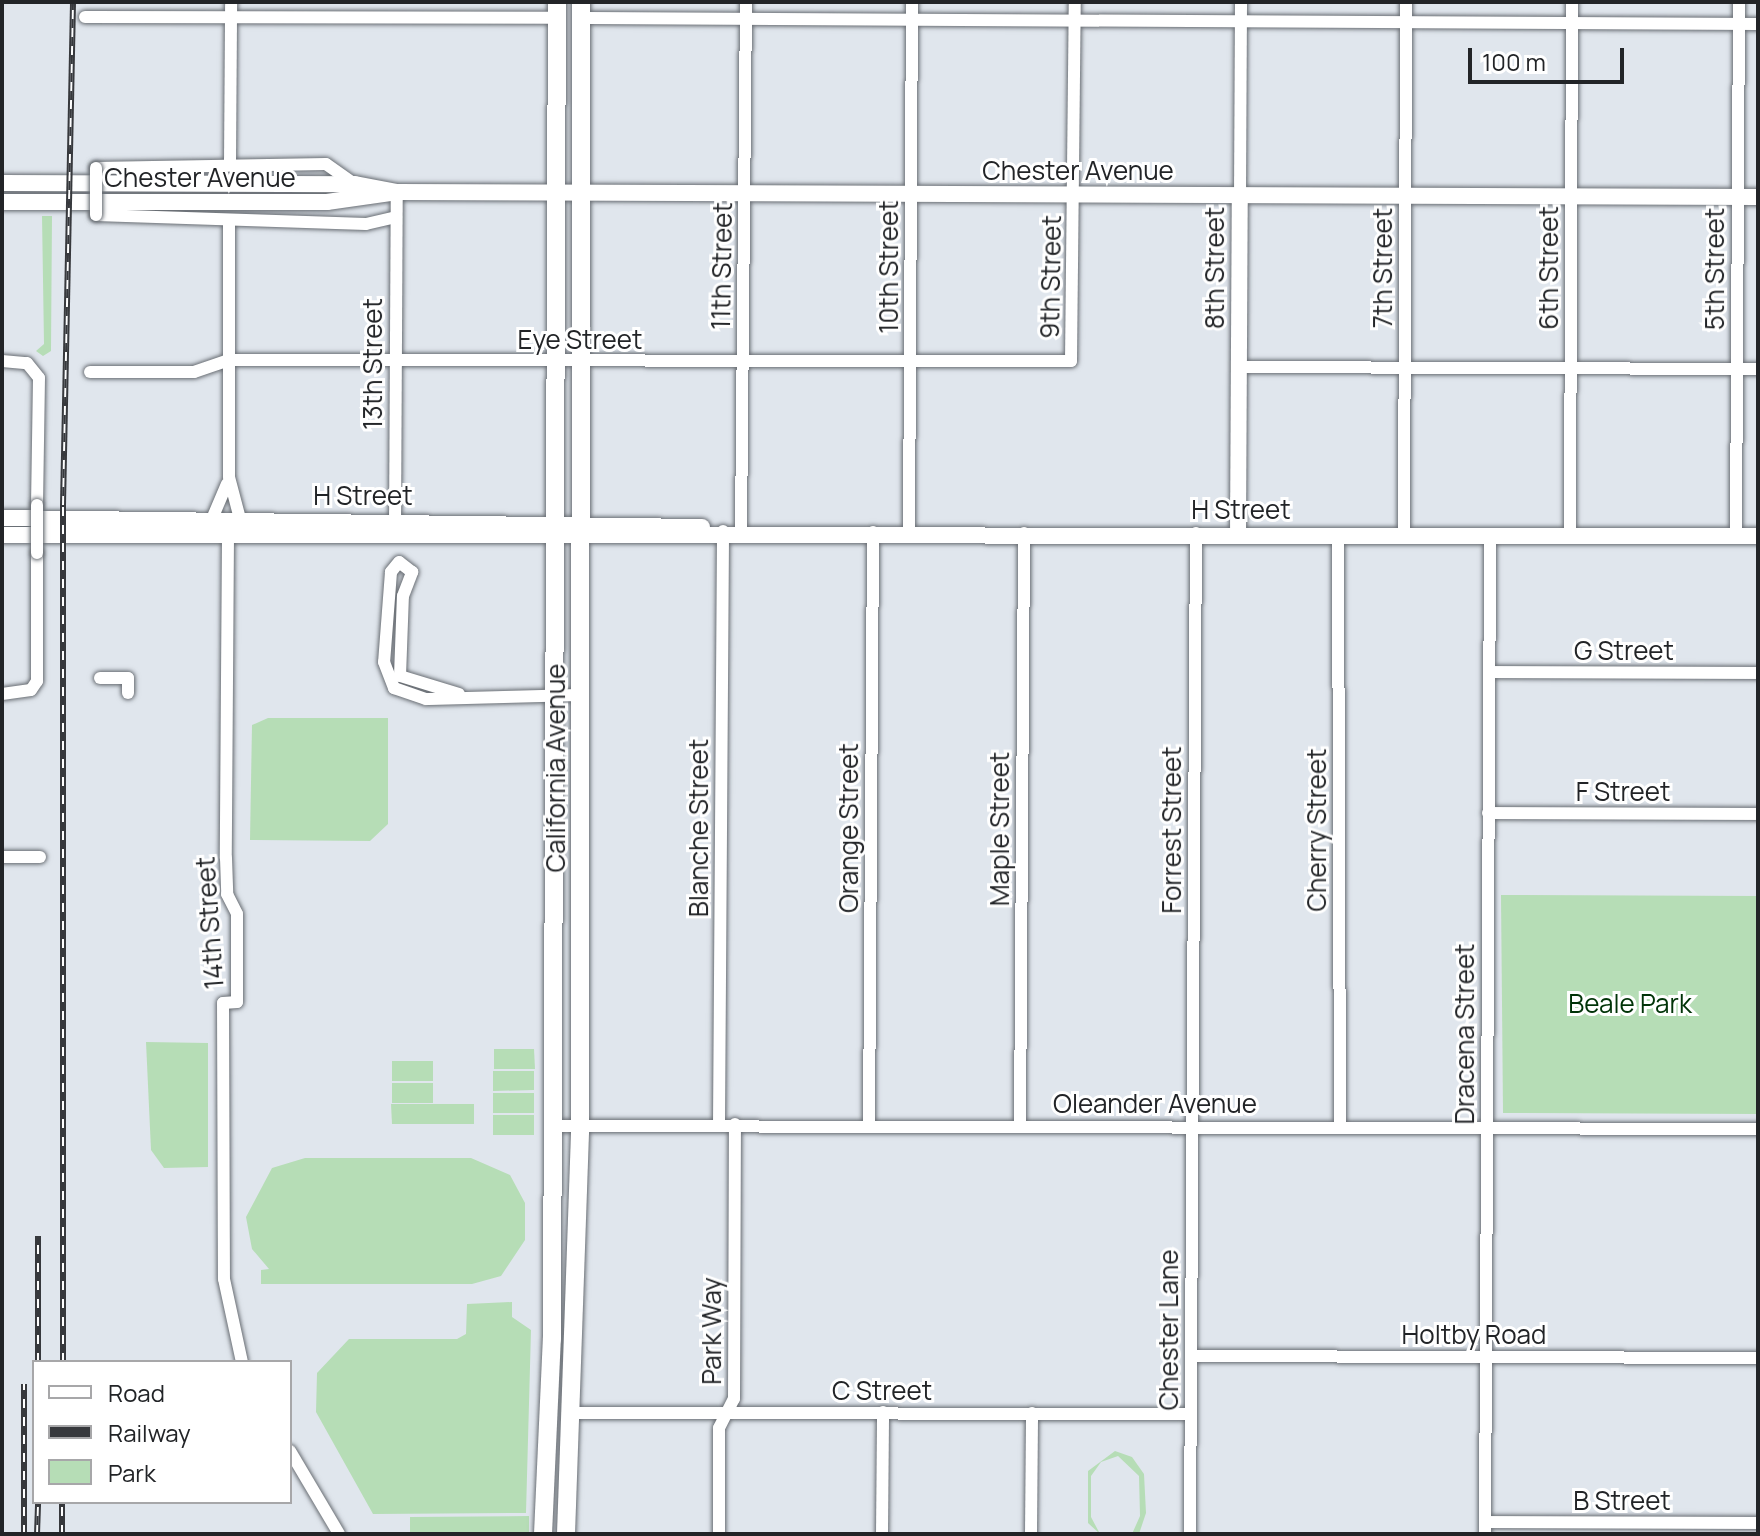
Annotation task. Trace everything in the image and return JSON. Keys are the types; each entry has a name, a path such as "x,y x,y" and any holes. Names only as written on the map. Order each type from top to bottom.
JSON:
{"main road":[{"name":"California Avenue","path":"543,1534 552,1126 557,10"},
{"name":"California Avenue","path":"566,1534 573,1413 580,1126 584,364 581,10"}],"street":[{"path":"230,163 231,2"},
{"name":"11th Street","path":"741,531 746,2"},
{"name":"10th Street","path":"909,532 912,2"},
{"name":"9th Street","path":"1071,361 1075,2"},
{"name":"8th Street","path":"1238,534 1241,2"},
{"name":"7th Street","path":"1404,534 1406,2"},
{"name":"6th Street","path":"1570,535 1572,2"},
{"name":"5th Street","path":"1736,536 1739,2"},
{"path":"85,17 557,10"},
{"path":"581,10 746,19 1758,24"},
{"path":"355,184 326,164 230,163 96,168 96,215 229,223 366,224 396,217"},
{"name":"Chester Avenue","path":"2,183 355,184 397,192"},
{"name":"Chester Avenue","path":"2,202 327,202 397,192 1758,197"},
{"name":"13th Street","path":"395,528 397,192"},
{"path":"229,223 229,477 240,519"},
{"name":"Eye Street","path":"90,372 194,372 229,360 584,364 1071,361"},
{"path":"2,361 34,370 37,505 37,681 31,690 2,694"},
{"path":"1239,367 1758,369"},
{"path":"212,519 229,477"},
{"name":"H Street","path":"2,518 306,519 395,528"},
{"path":"228,536 238,528 306,519"},
{"name":"H Street","path":"2,535 228,536 395,528 1758,536"},
{"name":"Blanche Street","path":"719,1124 723,531"},
{"name":"Orange Street","path":"869,1125 873,532"},
{"name":"Maple Street","path":"1020,1125 1024,533"},
{"name":"Forrest Street","path":"1192,1126 1196,533"},
{"name":"Cherry Street","path":"1338,534 1340,1127"},
{"name":"Dracena Street","path":"1485,1528 1490,535"},
{"name":"14th Street","path":"228,536 226,858 237,914 237,1002 223,1003 224,1279 234,1341 241,1360"},
{"path":"459,694 400,676 403,596 412,572 399,562 391,572 386,678 419,698 459,694 582,695"},
{"name":"G Street","path":"1489,672 1758,673"},
{"path":"100,678 128,678 128,693"},
{"name":"F Street","path":"1488,813 1758,814"},
{"path":"2,857 40,857"},
{"name":"Oleander Avenue","path":"552,1126 735,1124 1758,1129"},
{"name":"Park Way","path":"719,1534 719,1428 734,1399 735,1124"},
{"name":"Chester Lane","path":"1190,1534 1192,1126"},
{"name":"Holtby Road","path":"1191,1356 1758,1358"},
{"path":"882,1534 883,1412"},
{"name":"C Street","path":"573,1413 1190,1414"},
{"path":"1031,1534 1032,1413"},
{"path":"292,1454 339,1534"},
{"name":"B Street","path":"1485,1528 1758,1523"}],"green space":[{"path":"42,216 52,216 51,351 43,356 36,351 44,344"},
{"path":"268,718 388,718 388,824 370,841 250,840 252,725"},
{"name":"Beale Park","path":"1501,895 1758,896 1758,1114 1503,1113"},
{"path":"146,1042 208,1043 208,1167 164,1168 151,1150"},
{"path":"494,1049 534,1049 535,1069 494,1069"},
{"path":"392,1061 433,1061 433,1081 392,1081"},
{"path":"493,1071 534,1071 534,1090 493,1091"},
{"path":"392,1083 433,1083 433,1103 392,1103"},
{"path":"493,1093 534,1093 534,1113 493,1113"},
{"path":"391,1104 474,1104 474,1124 392,1124"},
{"path":"493,1115 534,1115 534,1135 493,1135"},
{"path":"305,1158 471,1158 510,1175 525,1203 525,1240 501,1276 472,1284 261,1284 261,1270 269,1269 252,1249 246,1217 272,1168"},
{"path":"512,1302 512,1317 531,1330 526,1513 373,1514 316,1412 317,1373 349,1339 457,1339 466,1334 467,1304"},
{"path":"1115,1451 1132,1457 1144,1474 1146,1513 1139,1534 1132,1534 1140,1516 1139,1476 1118,1456 1101,1462 1091,1476 1091,1517 1100,1534 1088,1523 1088,1471"},
{"path":"529,1516 529,1534 410,1534 410,1517"}],"railway":[{"path":"63,1360 63,505 73,2"},
{"path":"38,1236 38,1360"},
{"path":"24,1384 24,1534"},
{"path":"37,1534 38,1504"},
{"path":"62,1504 62,1534"}]}
